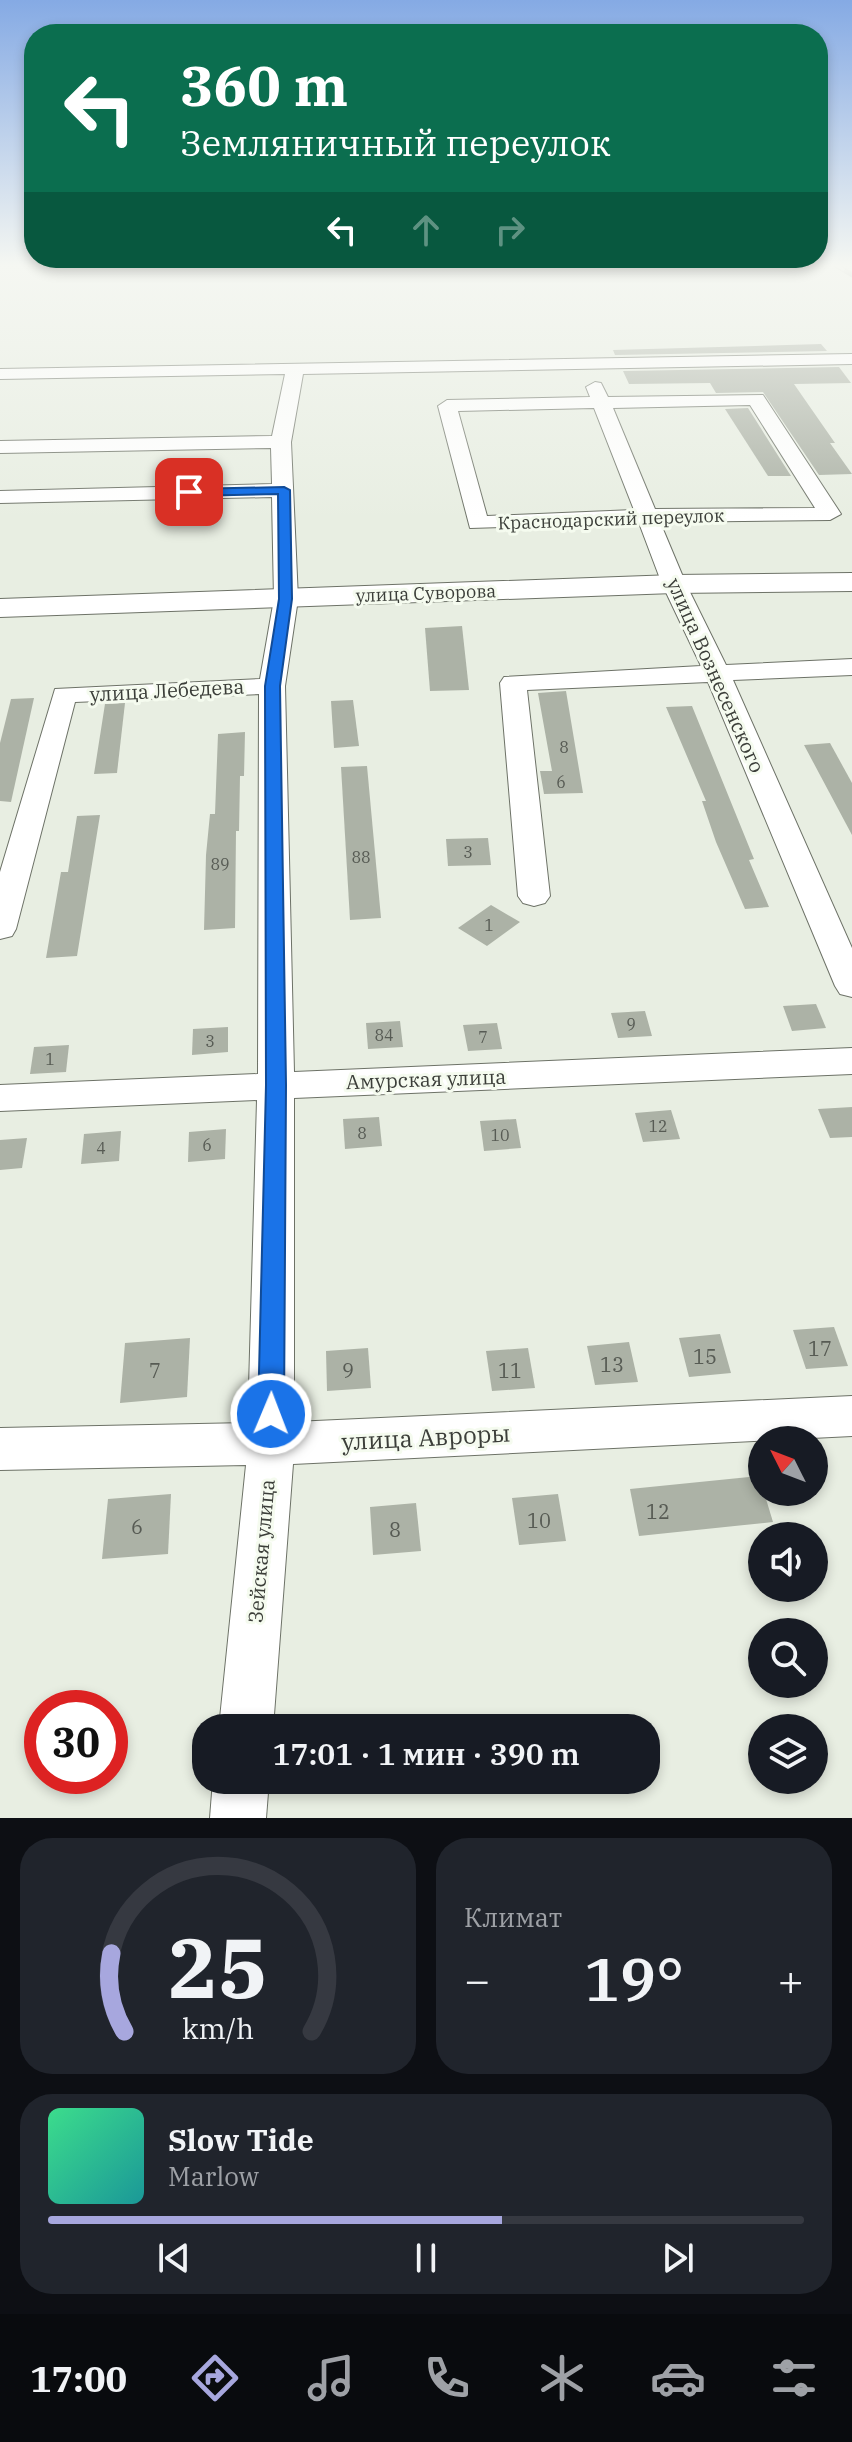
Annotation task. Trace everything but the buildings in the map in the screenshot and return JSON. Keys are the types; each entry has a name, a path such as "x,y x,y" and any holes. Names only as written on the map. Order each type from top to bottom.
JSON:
{"main road":[{"name":"улица Суворова","path":"0,608 674,584 852,582"}],"street":[{"path":"0,374 852,359"},
{"name":"улица Вознесенского","path":"583,363 603,403 674,584 718,675 852,986"},
{"name":"Зейская улица","path":"247,1714 271,1444 276,1085 272,686 286,599 281,442 295,369"},
{"name":"Краснодарский переулок","path":"756,399 830,514 646,516 478,523 447,406 603,403 756,399"},
{"path":"0,447 281,442"},
{"path":"0,497 284,490"},
{"path":"534,896 513,683 852,667"},
{"name":"улица Лебедева","path":"0,929 64,695 272,686"},
{"name":"Амурская улица","path":"0,1098 852,1061"},
{"name":"улица Авроры","path":"0,1449 271,1444 852,1416"},
{"path":"238,1818 240,1794"}],"route":[{"path":"189,492 284,490 286,599 272,686 276,1085 271,1414"}]}
